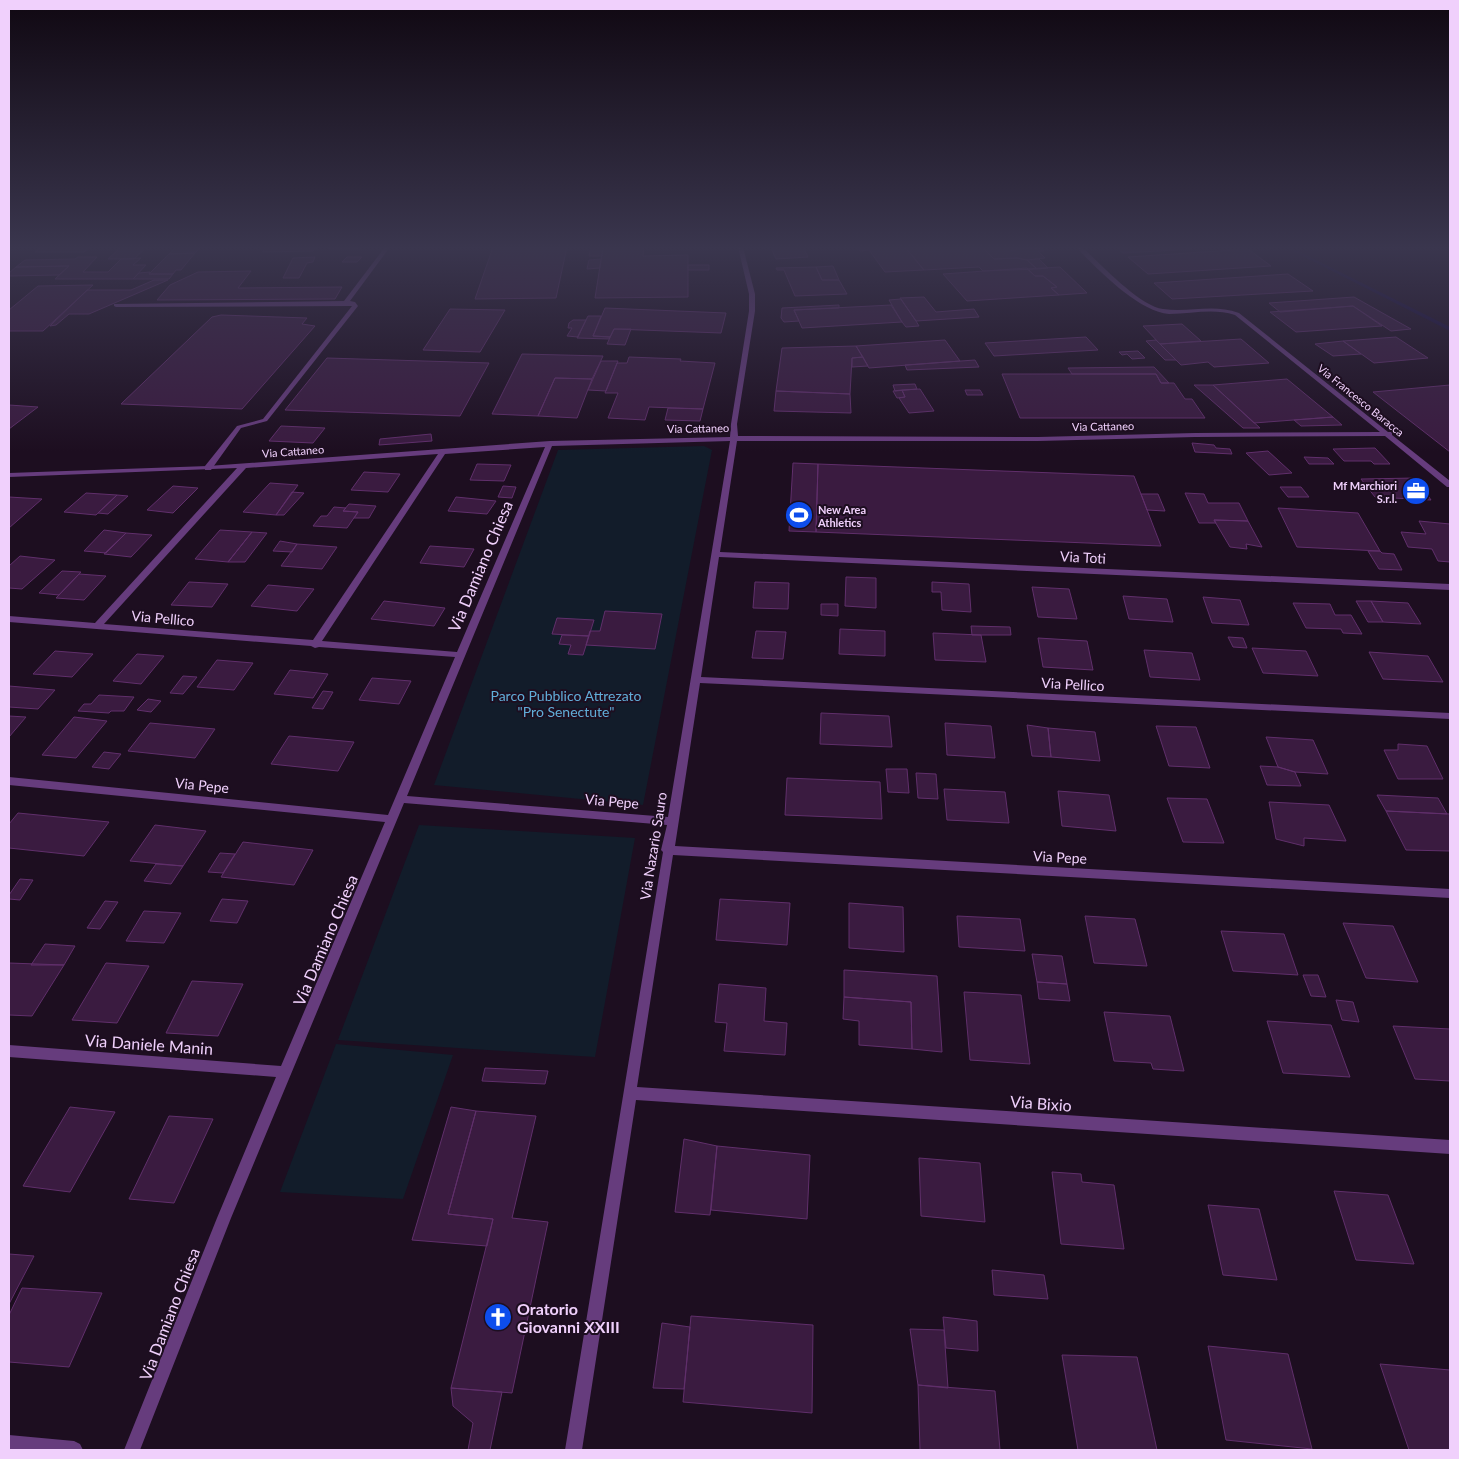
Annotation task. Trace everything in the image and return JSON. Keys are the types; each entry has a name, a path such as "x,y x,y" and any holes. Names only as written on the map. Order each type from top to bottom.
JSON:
{"street":[{"path":"208,468 239,427 264,420 348,315"},
{"name":"Via Nazario Sauro","path":"573,1450 734,438 734,424 751,315"},
{"name":"Via Francesco Baracca","path":"1238,315 1450,484"},
{"name":"Via Cattaneo","path":"9,475 243,466 550,443 734,438 1038,439 1195,435 1389,434"},
{"name":"Via Damiano Chiesa","path":"132,1450 224,1218 550,443"},
{"path":"315,644 444,450"},
{"path":"98,626 243,466"},
{"name":"Via Toti","path":"715,554 1450,587"},
{"name":"Via Pellico","path":"9,619 460,655"},
{"name":"Via Pellico","path":"695,680 1450,716"},
{"name":"Via Pepe","path":"9,781 393,819"},
{"name":"Via Pepe","path":"400,799 672,821"},
{"name":"Via Pepe","path":"667,850 1450,894"},
{"name":"Via Daniele Manin","path":"9,1051 286,1072"},
{"name":"Via Bixio","path":"630,1093 1450,1148"},
{"path":"9,1444 74,1450"}],"green space":[{"name":"Parco Pubblico Attrezato \"Pro Senectute\"","path":"704,446 712,450 643,805 434,785 558,450"},
{"path":"419,825 635,838 595,1057 338,1040"},
{"path":"336,1044 453,1055 403,1199 280,1192"}],"building":[{"path":"9,315 60,315 43,331 9,331"},
{"path":"61,315 68,315 56,325 50,326"},
{"path":"223,315 307,318 302,324 315,326 242,409 121,404 212,317"},
{"path":"446,315 502,315 480,352 423,350"},
{"path":"602,315 725,315 721,333 614,329 610,337 593,336"},
{"path":"781,315 796,315 799,321 784,322"},
{"path":"796,315 898,315 902,322 802,328"},
{"path":"898,315 912,315 919,326 906,327"},
{"path":"912,315 978,315 979,317 916,321"},
{"path":"1274,315 1366,315 1382,326 1296,332"},
{"path":"1367,315 1386,315 1411,329 1391,331"},
{"path":"588,316 601,316 593,336 610,337 609,339 577,338"},
{"path":"573,320 586,320 578,337 567,336 572,328 568,328 569,323"},
{"path":"1182,324 1201,341 1160,344 1143,326"},
{"path":"614,329 631,329 625,345 607,344"},
{"path":"1086,337 1098,350 994,356 985,343"},
{"path":"1396,337 1428,358 1374,363 1343,341"},
{"path":"1241,339 1269,363 1214,367 1208,362 1181,365 1160,344"},
{"path":"945,340 960,361 869,368 856,346"},
{"path":"1156,340 1176,360 1165,360 1146,341"},
{"path":"1343,341 1361,354 1333,356 1315,344"},
{"path":"856,346 863,357 852,358 850,394 776,391 782,348"},
{"path":"1138,351 1145,358 1132,359 1127,354 1122,355 1119,352"},
{"path":"522,354 603,356 592,379 555,378 538,416 492,414"},
{"path":"629,357 681,359 680,361 715,363 703,409 649,407 645,420 608,418 618,393 605,393 617,363 627,363"},
{"path":"863,357 868,366 852,367 852,358"},
{"path":"327,358 489,363 460,416 285,410"},
{"path":"975,360 979,367 907,370 905,365"},
{"path":"601,361 618,361 606,391 588,390"},
{"path":"1154,367 1169,383 1161,383 1156,374 1072,374 1068,368"},
{"path":"1002,374 1156,374 1161,383 1174,383 1185,399 1192,399 1205,418 1020,418"},
{"path":"555,378 592,379 577,418 538,416"},
{"path":"1287,379 1333,417 1254,423 1213,385"},
{"path":"915,384 917,389 895,391 893,385"},
{"path":"1194,385 1213,385 1260,428 1243,428"},
{"path":"1450,385 1450,452 1373,392"},
{"path":"920,389 934,411 909,413 899,398 905,397 902,390"},
{"path":"902,390 905,397 897,398 893,391"},
{"path":"965,390 980,390 983,395 967,395"},
{"path":"776,391 850,394 851,413 774,411"},
{"path":"9,405 38,407 9,429"},
{"path":"668,408 703,409 700,421 665,420"},
{"path":"1333,417 1342,425 1301,426 1294,420"},
{"path":"281,426 325,428 313,443 269,441"},
{"path":"431,434 432,441 379,445 380,439"},
{"path":"1192,443 1230,449 1232,454 1195,452"},
{"path":"1375,448 1390,464 1374,464 1371,461 1344,461 1333,449"},
{"path":"1268,451 1292,473 1269,475 1246,453"},
{"path":"1304,457 1328,458 1334,464 1309,464"},
{"path":"793,463 818,464 816,532 789,531"},
{"path":"477,464 511,465 504,481 470,480"},
{"path":"818,464 1134,476 1161,546 816,532"},
{"path":"364,472 400,474 388,492 351,490"},
{"path":"1416,478 1431,500 1375,497 1361,479"},
{"path":"270,483 298,485 276,515 243,512"},
{"path":"173,486 198,488 173,513 147,510"},
{"path":"503,486 516,487 512,498 498,497"},
{"path":"1280,487 1301,487 1309,497 1288,497"},
{"path":"292,492 304,493 284,515 276,515"},
{"path":"86,493 117,495 96,515 64,512"},
{"path":"1185,493 1204,494 1208,503 1239,503 1248,521 1214,520 1216,523 1199,523"},
{"path":"1141,494 1158,494 1165,511 1147,510"},
{"path":"117,495 128,496 108,514 98,513"},
{"path":"9,497 42,499 9,528"},
{"path":"456,497 496,501 487,514 448,511"},
{"path":"349,504 376,506 369,518 354,518 358,512 343,511"},
{"path":"334,507 346,508 343,511 358,512 347,528 313,526 321,516 327,516"},
{"path":"1278,508 1358,513 1380,551 1297,547"},
{"path":"1214,520 1248,521 1262,547 1246,544 1247,549 1230,547"},
{"path":"1419,521 1450,524 1450,562 1438,561 1432,549 1408,547 1401,532 1426,534"},
{"path":"104,530 126,533 106,553 84,551"},
{"path":"220,530 252,532 228,562 195,559"},
{"path":"252,532 267,533 245,562 228,562"},
{"path":"126,533 152,535 131,557 104,554"},
{"path":"280,541 297,544 292,552 273,551"},
{"path":"297,544 337,547 322,569 281,566"},
{"path":"430,546 474,549 464,567 420,563"},
{"path":"1368,551 1394,554 1402,570 1379,569"},
{"path":"20,556 55,560 22,589 9,588 9,566"},
{"path":"62,571 81,572 59,595 39,593"},
{"path":"79,574 106,576 84,600 56,598"},
{"path":"846,577 876,578 876,608 845,606"},
{"path":"189,582 228,584 212,607 171,605"},
{"path":"755,582 789,583 788,609 753,608"},
{"path":"932,582 969,584 971,612 942,610 941,592 932,592"},
{"path":"268,585 314,589 297,611 251,606"},
{"path":"1032,587 1069,589 1077,619 1038,617"},
{"path":"1123,596 1167,599 1173,622 1129,619"},
{"path":"1203,597 1240,600 1249,625 1212,623"},
{"path":"384,601 445,608 434,626 371,619"},
{"path":"1356,601 1371,601 1383,622 1368,622"},
{"path":"1371,601 1408,603 1421,624 1383,622"},
{"path":"1293,603 1330,604 1335,615 1351,615 1362,634 1343,633 1341,629 1306,628"},
{"path":"821,604 838,604 838,616 821,615"},
{"path":"605,611 662,614 655,649 586,645 590,631 600,631"},
{"path":"557,618 594,620 589,636 552,634"},
{"path":"971,626 1010,627 1011,635 972,635"},
{"path":"840,629 885,631 885,656 839,654"},
{"path":"756,631 786,632 783,659 752,658"},
{"path":"933,633 981,635 986,662 935,660"},
{"path":"562,635 589,636 583,655 568,654 571,645 559,644"},
{"path":"1228,637 1243,638 1247,648 1233,647"},
{"path":"1038,638 1087,641 1093,670 1043,667"},
{"path":"1252,648 1306,651 1318,676 1263,673"},
{"path":"1144,650 1192,653 1200,680 1150,677"},
{"path":"55,651 93,654 72,677 33,674"},
{"path":"1369,652 1428,656 1443,682 1383,679"},
{"path":"137,654 164,656 141,684 113,681"},
{"path":"217,660 253,663 234,690 197,687"},
{"path":"290,670 328,674 313,698 274,694"},
{"path":"183,676 197,677 183,694 170,693"},
{"path":"372,678 411,681 399,704 359,700"},
{"path":"9,686 55,690 38,709 9,707"},
{"path":"323,691 333,692 323,709 312,708"},
{"path":"99,695 134,697 124,711 111,711 109,713 78,711 84,704 91,704"},
{"path":"148,699 161,701 151,712 137,710"},
{"path":"821,713 889,716 892,747 820,744"},
{"path":"9,716 26,717 9,737"},
{"path":"74,717 107,721 76,758 42,755"},
{"path":"150,723 215,729 195,758 128,751"},
{"path":"945,723 991,726 995,758 947,755"},
{"path":"1027,725 1048,728 1051,757 1032,756"},
{"path":"1156,726 1196,727 1210,768 1169,766"},
{"path":"1048,728 1095,732 1100,761 1051,757"},
{"path":"289,736 354,742 338,771 271,764"},
{"path":"1266,737 1313,740 1328,774 1295,772 1278,767"},
{"path":"1398,744 1427,746 1443,779 1398,779 1384,750 1398,750"},
{"path":"104,752 121,754 109,769 92,767"},
{"path":"1260,766 1278,767 1295,772 1301,786 1267,785"},
{"path":"886,769 907,769 909,793 888,792"},
{"path":"916,773 936,774 938,799 918,798"},
{"path":"787,778 880,782 882,819 785,815"},
{"path":"944,789 1005,792 1009,823 947,820"},
{"path":"1058,791 1109,795 1116,831 1062,826"},
{"path":"1377,795 1438,798 1447,814 1386,811"},
{"path":"1167,798 1207,799 1224,843 1183,842"},
{"path":"1269,802 1329,805 1346,841 1304,838 1304,846 1276,839"},
{"path":"1386,811 1450,814 1450,851 1406,850"},
{"path":"18,813 109,822 84,856 9,848 9,824"},
{"path":"155,825 206,831 183,866 130,861"},
{"path":"243,842 313,850 294,885 221,877"},
{"path":"220,853 235,854 223,873 208,872"},
{"path":"156,864 183,866 171,884 144,881"},
{"path":"20,879 33,880 20,900 9,899 9,895"},
{"path":"222,899 248,901 237,923 210,921"},
{"path":"720,899 790,903 787,945 716,940"},
{"path":"105,901 118,902 100,929 87,928"},
{"path":"849,903 903,907 904,952 849,948"},
{"path":"144,911 181,913 164,943 126,941"},
{"path":"957,916 1020,919 1025,951 959,947"},
{"path":"1085,916 1135,919 1147,966 1094,963"},
{"path":"1343,923 1393,926 1418,982 1366,978"},
{"path":"1221,931 1284,934 1298,975 1233,971"},
{"path":"45,944 75,946 64,965 31,965"},
{"path":"1032,954 1062,956 1067,984 1037,982"},
{"path":"9,963 64,965 32,1016 9,1015"},
{"path":"106,963 149,966 117,1023 72,1020"},
{"path":"844,970 937,976 942,1052 912,1049 911,1002 844,997"},
{"path":"1303,975 1318,975 1326,997 1311,996"},
{"path":"192,981 243,984 218,1036 166,1033"},
{"path":"1037,982 1067,984 1070,1001 1039,999"},
{"path":"719,984 766,988 764,1021 787,1023 785,1055 724,1051 727,1023 715,1022"},
{"path":"964,992 1021,995 1030,1064 970,1060"},
{"path":"844,997 911,1002 912,1049 859,1045 859,1021 843,1019"},
{"path":"1336,1000 1353,1002 1359,1022 1342,1020"},
{"path":"1104,1012 1170,1016 1184,1071 1153,1069 1151,1063 1114,1061"},
{"path":"1267,1021 1331,1025 1350,1077 1283,1073"},
{"path":"1393,1026 1450,1029 1450,1081 1415,1079"},
{"path":"485,1068 548,1071 545,1084 482,1081"},
{"path":"70,1107 115,1112 70,1192 23,1186"},
{"path":"451,1107 476,1111 448,1214 493,1219 487,1246 412,1240"},
{"name":"Oratorio Giovanni XXIII","path":"476,1111 536,1116 512,1218 548,1222 512,1393 451,1388 493,1219 448,1214"},
{"path":"169,1116 213,1119 174,1203 129,1199"},
{"path":"684,1139 717,1146 710,1215 675,1212"},
{"path":"717,1146 810,1155 807,1219 711,1210"},
{"path":"919,1158 980,1163 985,1222 921,1216"},
{"path":"1052,1172 1081,1174 1082,1182 1114,1185 1124,1249 1061,1244"},
{"path":"1334,1191 1388,1195 1414,1264 1356,1260"},
{"path":"1208,1205 1259,1209 1277,1280 1223,1275"},
{"path":"9,1254 34,1256 9,1304"},
{"path":"992,1270 1044,1275 1048,1299 994,1295"},
{"path":"22,1288 102,1293 69,1367 9,1362 9,1315"},
{"path":"691,1316 813,1325 812,1413 683,1402"},
{"path":"943,1317 977,1321 978,1351 946,1348"},
{"path":"662,1323 690,1327 684,1389 653,1388"},
{"path":"910,1329 944,1330 948,1388 918,1385"},
{"path":"1208,1346 1288,1354 1312,1449 1226,1440"},
{"path":"1062,1355 1137,1357 1157,1450 1078,1450"},
{"path":"1380,1364 1450,1370 1450,1450 1409,1450"},
{"path":"918,1385 995,1391 1000,1450 920,1450"},
{"path":"451,1388 502,1392 490,1450 468,1450 473,1423 453,1406"}],"waterway":[{"path":"1422,315 1450,329"}],"place":[{"name":"Mf Marchiori S.r.l.","path":"1416,491"},
{"name":"New Area Athletics","path":"799,515"},
{"name":"Oratorio Giovanni XXIII","path":"498,1317"}]}
